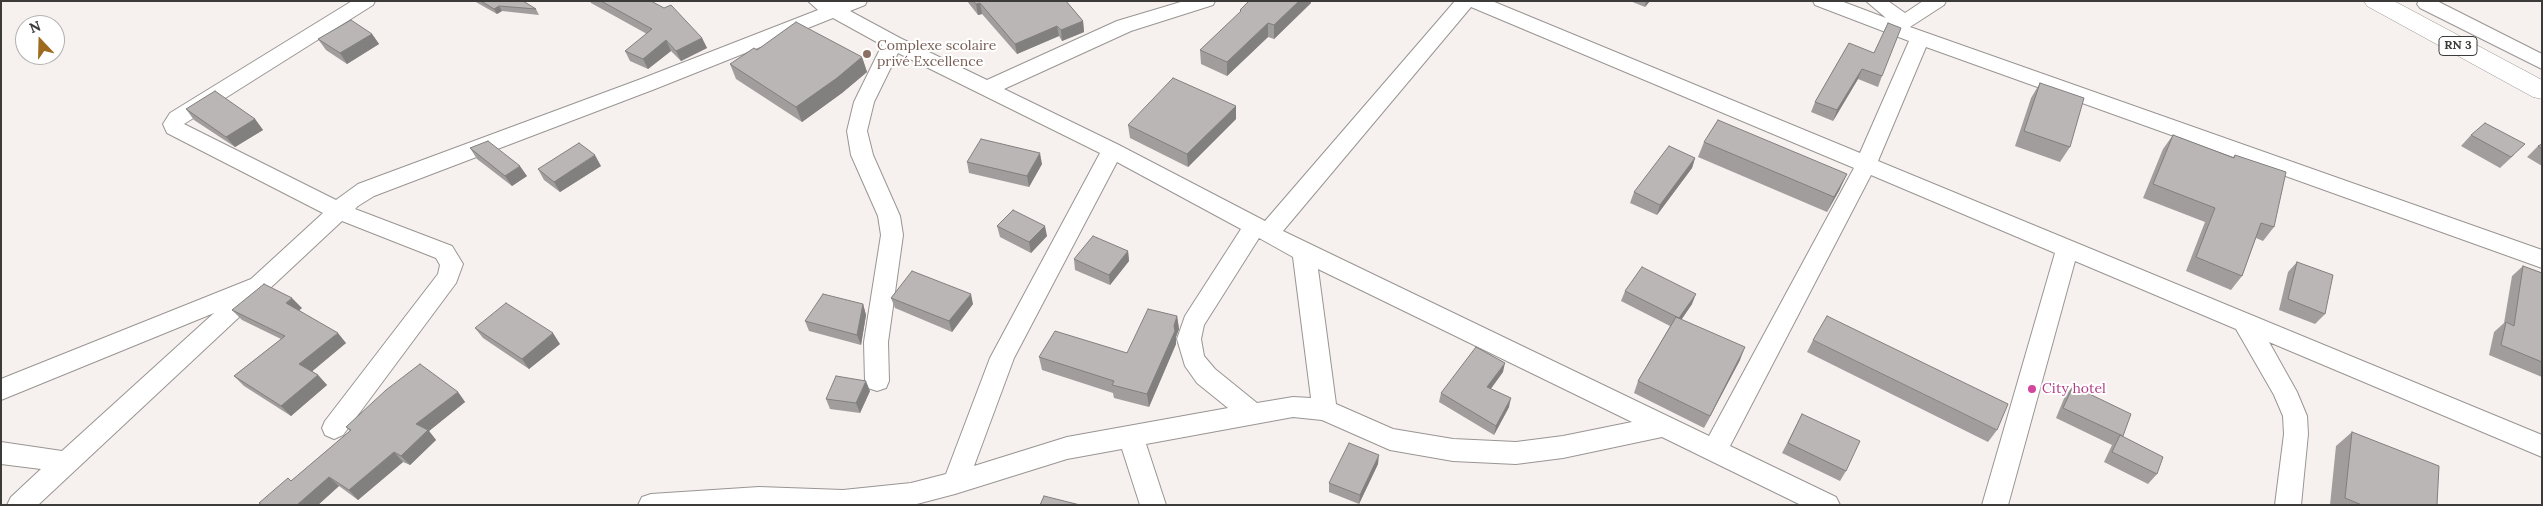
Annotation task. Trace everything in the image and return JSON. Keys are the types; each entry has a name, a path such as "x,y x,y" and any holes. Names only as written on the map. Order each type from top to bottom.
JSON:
{"main road":[{"name":"RN 3","path":"2375,1 2541,91"}],"street":[{"path":"334,428 448,278 452,264 444,252 338,211 174,128 173,124 177,118 366,1"},
{"path":"23,504 66,462 263,283 338,211 366,190 648,84 826,6 858,1"},
{"path":"986,89 1124,26 1206,1"},
{"path":"1253,414 1206,376 1193,360 1189,339 1193,323 1261,230 1466,1"},
{"path":"1474,1 2067,250 2542,446"},
{"path":"1822,1 1898,25 1920,38 2542,259"},
{"path":"1875,1 1898,25"},
{"path":"1898,25 1937,1"},
{"path":"2408,19 2427,2 2542,62"},
{"path":"826,6 893,44 1112,150 1304,252 1827,505"},
{"path":"1715,450 1866,165 1920,38"},
{"path":"877,381 876,342 892,235 889,216 862,155 857,131 864,102 893,44"},
{"path":"955,483 1002,358 1112,150"},
{"path":"1995,505 2067,250"},
{"path":"1304,252 1325,410"},
{"path":"1,390 263,283"},
{"path":"2245,323 2286,392 2295,416 2296,434 2288,505"},
{"path":"651,505 759,498 843,501 911,494 955,483 1066,448 1293,407 1325,410 1390,439 1462,451 1516,453 1563,447 1665,426"},
{"path":"1132,436 1153,505"},
{"path":"1,453 66,462"}],"building":[{"path":"481,1 523,1 536,9 499,6 494,9"},
{"path":"601,1 651,1 664,8 671,5 702,38 676,51 666,40 643,59 625,51 652,29"},
{"path":"973,1 1066,1 1083,21 1061,30 1057,26 1015,44 980,3 976,4"},
{"path":"1249,1 1299,1 1274,25 1268,23 1227,62 1200,50 1241,11"},
{"path":"351,20 372,34 340,53 318,39"},
{"path":"796,22 862,57 837,78 796,107 730,64 754,48 757,50"},
{"path":"1888,23 1901,28 1882,76 1862,69 1837,110 1815,102 1849,43 1874,53"},
{"path":"1173,78 1236,106 1187,154 1128,125"},
{"path":"2040,83 2084,98 2070,147 2024,131"},
{"path":"215,91 255,119 226,137 186,109"},
{"path":"1718,120 1847,174 1834,197 1704,142"},
{"path":"2485,123 2525,144 2511,157 2471,135"},
{"path":"2173,135 2234,158 2235,155 2286,172 2274,227 2261,223 2242,276 2196,257 2215,208 2153,184"},
{"path":"981,139 1040,153 1027,176 967,162"},
{"path":"488,141 520,166 505,176 470,148"},
{"path":"579,143 595,155 554,182 538,169"},
{"path":"1669,146 1695,158 1660,205 1634,192"},
{"path":"1013,210 1045,226 1029,242 997,226"},
{"path":"1093,236 1128,251 1109,275 1074,259"},
{"path":"2297,262 2333,275 2325,314 2288,299"},
{"path":"2523,266 2542,273 2542,362 2501,345 2506,322 2514,326"},
{"path":"1642,267 1696,294 1679,318 1625,291"},
{"path":"912,271 971,294 949,321 891,298"},
{"path":"264,284 292,298 286,303 338,333 299,364 318,375 281,406 234,376 285,336 232,310"},
{"path":"823,294 863,304 857,335 805,321"},
{"path":"506,303 553,333 522,359 475,328"},
{"path":"1148,309 1177,316 1174,326 1175,331 1147,394 1112,385 1114,381 1039,357 1055,331 1127,353"},
{"path":"1827,316 2008,404 1997,430 1813,340"},
{"path":"1676,317 1745,347 1710,416 1638,381"},
{"path":"1476,347 1505,363 1487,387 1511,398 1496,426 1441,393"},
{"path":"420,364 458,392 416,424 428,430 401,456 394,452 349,490 329,477 297,505 262,505 259,503 288,478 291,481 351,430 346,427 386,390"},
{"path":"836,376 866,381 856,403 826,399"},
{"path":"2073,386 2131,414 2123,436 2063,408"},
{"path":"1802,414 1860,441 1846,471 1788,443"},
{"path":"2352,432 2439,466 2437,505 2362,505 2345,498"},
{"path":"2120,435 2163,457 2157,474 2112,452"},
{"path":"1349,443 1379,455 1360,495 1329,483"},
{"path":"1044,496 1080,505 1040,505"}],"place":[{"name":"Complexe scolaire privé Excellence","path":"867,54"},
{"name":"City hotel","path":"2032,389"}]}
